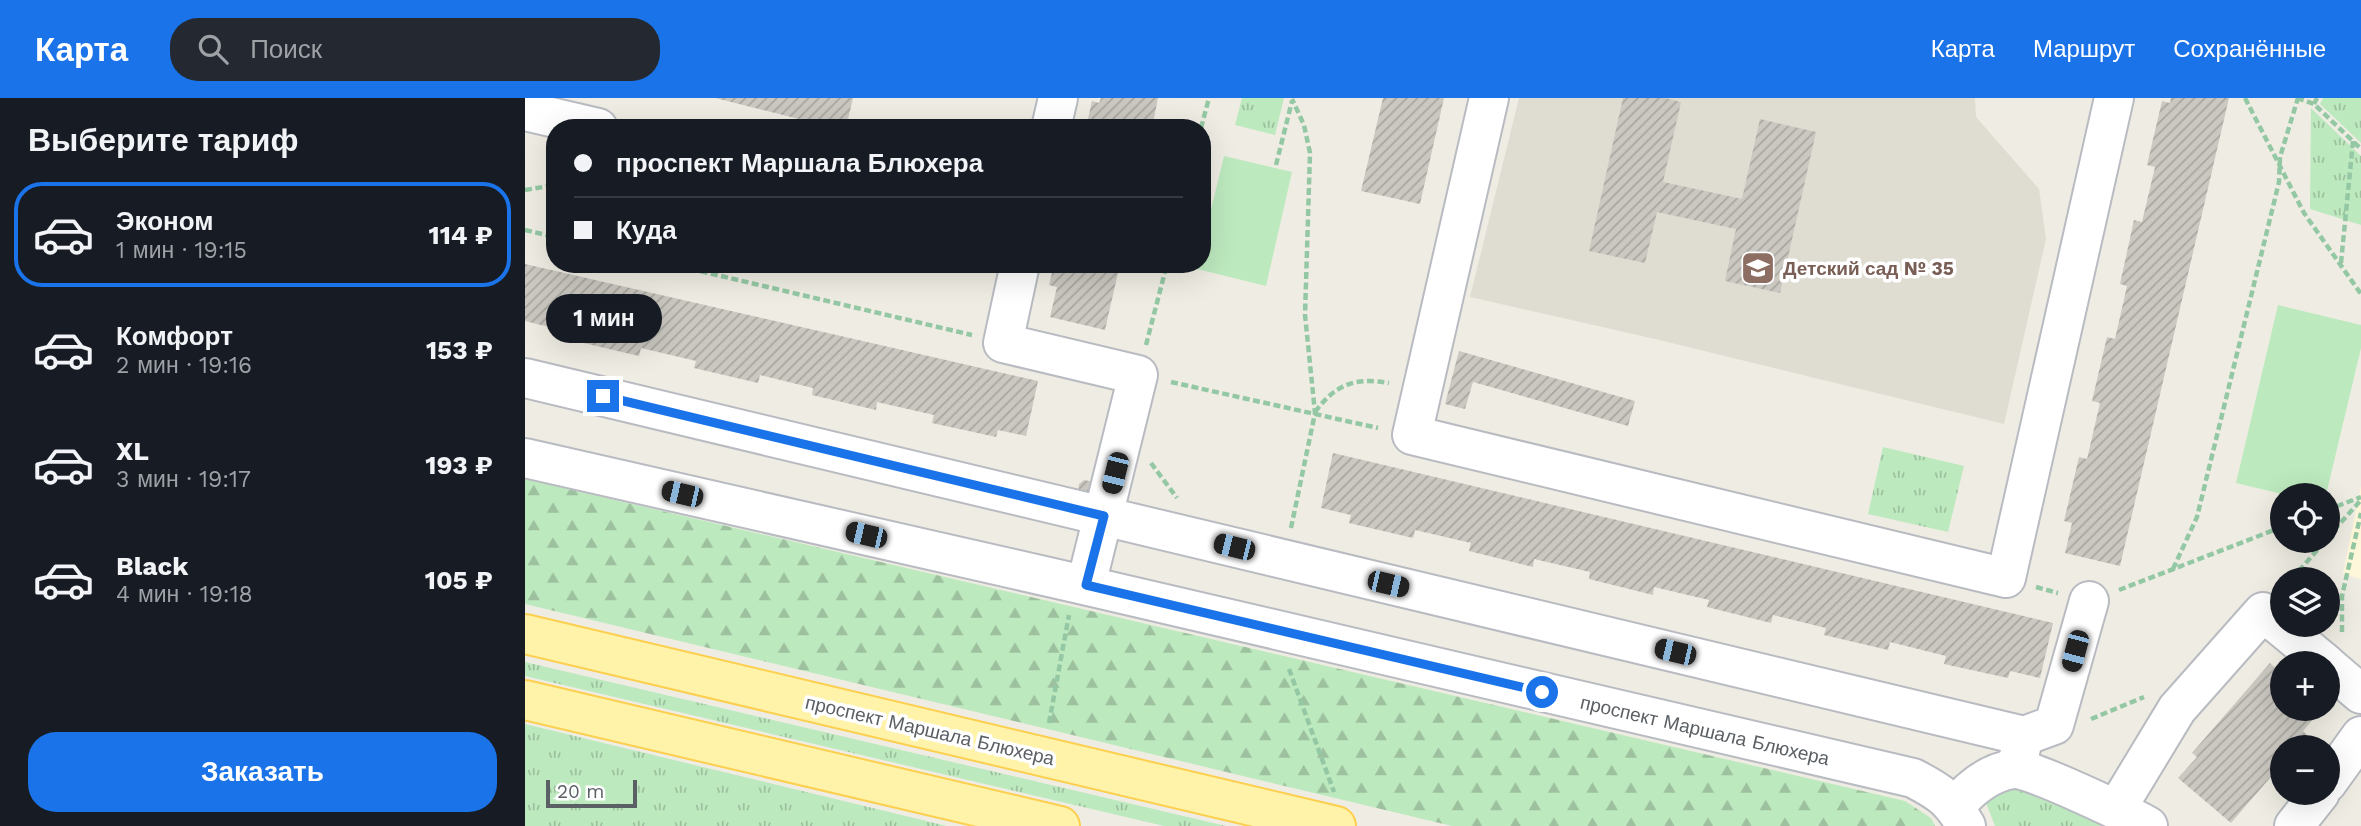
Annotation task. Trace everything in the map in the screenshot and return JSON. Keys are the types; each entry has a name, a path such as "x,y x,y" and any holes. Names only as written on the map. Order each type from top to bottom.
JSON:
{"main road":[{"name":"проспект Маршала Блюхера","path":"525,634 1042,757 1337,813"},
{"path":"525,700 1060,826"}],"street":[{"path":"1053,119 1058,98"},
{"path":"1489,98 1412,435 2006,578 2114,98"},
{"path":"525,111 559,119"},
{"path":"1018,273 1003,343 1138,375 1104,516 1081,584"},
{"path":"525,378 1208,540 2031,743 2133,817 2177,709 2263,612 2310,651"},
{"name":"проспект Маршала Блюхера","path":"525,458 1081,584 1913,778 1940,792 1960,816"},
{"path":"1960,816 1969,789 1991,776 2031,743 2089,601"},
{"path":"2340,676 2361,694"},
{"path":"2340,765 2361,736"},
{"path":"2294,826 2311,805"}],"path":[{"path":"1203,119 1209,98"},
{"path":"1276,165 1292,98"},
{"path":"1285,559 1315,413 1305,315 1310,153 1304,125 1292,98"},
{"path":"2245,98 2304,213 2361,293"},
{"path":"2173,569 2197,517 2279,182 2280,157 2298,98 2313,104 2361,149"},
{"path":"2312,98 2313,104"},
{"path":"2313,104 2317,98"},
{"path":"2341,264 2353,141"},
{"path":"525,190 546,186"},
{"path":"525,230 546,235"},
{"path":"708,273 1003,343"},
{"path":"1165,273 1138,375 1412,435"},
{"path":"1315,413 1324,400 1338,388 1354,382 1370,380 1423,389"},
{"path":"1125,429 1208,540"},
{"path":"2340,506 2361,499"},
{"path":"2340,524 2361,499"},
{"path":"2006,578 2089,601 2270,532"},
{"path":"2302,567 2314,553"},
{"path":"1042,757 1081,584"},
{"path":"1275,629 1337,813"},
{"path":"2031,743 2153,693"}],"shaded area":[{"name":"Детский сад № 35","path":"1519,98 1975,98 1976,117 2039,189 2046,239 2004,424 1470,297"},
{"path":"2361,486 2361,579 2343,574"}],"green space":[{"path":"1242,98 1284,98 1275,135 1235,125"},
{"path":"2323,98 2361,98 2361,143 2320,104"},
{"path":"2311,108 2361,156 2361,225 2310,209"},
{"path":"1224,156 1292,172 1266,286 1211,272 1211,210"},
{"path":"2278,305 2361,325 2361,348 2329,483 2270,483 2270,491 2236,483"},
{"path":"1883,447 1964,466 1948,532 1868,514"},
{"path":"525,479 1905,801 1931,818 1935,826 1452,826 525,604"},
{"path":"525,662 1226,826 1164,826 525,676"},
{"path":"525,724 947,826 525,826"},
{"path":"2011,781 2127,826 1995,826 1986,803"}],"building":[{"path":"715,98 853,98 848,119 799,119"},
{"path":"1101,98 1158,98 1154,119 1088,119 1092,101 1099,103"},
{"path":"1383,98 1444,98 1420,204 1361,191"},
{"path":"1623,98 1665,98 1681,102 1663,182 1742,199 1760,119 1816,132 1780,293 1725,281 1736,229 1657,212 1645,263 1589,251"},
{"path":"2171,98 2229,98 2120,566 2065,553 2072,523 2064,521 2079,457 2087,459 2100,403 2092,401 2107,337 2115,339 2127,286 2120,284 2134,220 2142,222 2155,167 2147,165 2162,101 2170,103"},
{"path":"525,264 546,269 546,273 564,273 1038,381 1026,436 998,430 996,437 932,423 934,415 877,402 876,410 812,395 813,388 760,375 758,383 694,368 696,361 641,348 639,356 575,341 577,334 525,321"},
{"path":"1052,273 1118,273 1105,330 1050,317 1057,287 1049,285"},
{"path":"1459,351 1635,401 1628,426 1473,382 1465,409 1445,404"},
{"path":"1333,453 2053,623 2040,678 2010,671 2008,678 1944,664 1946,656 1890,642 1888,650 1824,635 1826,628 1773,615 1771,623 1707,607 1709,600 1654,587 1653,595 1589,579 1590,572 1534,559 1533,567 1469,551 1471,543 1415,530 1413,538 1349,523 1351,515 1321,508"},
{"path":"1084,480 1094,482 1096,496 1078,494 1079,484"},
{"path":"2270,663 2270,721 2312,721 2303,731 2307,735 2270,735 2270,778 2231,823 2178,778 2197,757 2192,753"}],"place":[{"name":"Детский сад № 35","path":"1758,268"}],"route":[{"path":"603,396 1104,516 1086,585 1542,692"}]}
